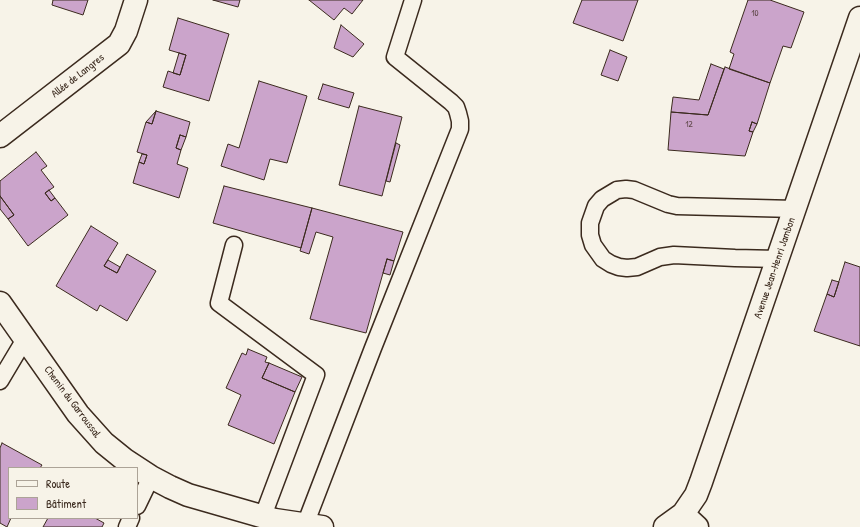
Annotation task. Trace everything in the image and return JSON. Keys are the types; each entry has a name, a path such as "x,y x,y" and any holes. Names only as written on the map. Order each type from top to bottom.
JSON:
{"street":[{"name":"Allée de Langres","path":"0,136 119,44 126,31 136,0"},
{"name":"Avenue Jean-Henri Jambon","path":"690,521 696,495 860,18"},
{"name":"Chemin du Garroussal","path":"0,303 78,414 91,430 104,443 135,467"},
{"name":"Chemin du Garroussal","path":"138,469 170,487 188,495 275,520 313,526"},
{"path":"665,527 690,521"}],"lane":[{"path":"313,526 370,355 460,129 460,121 456,107 395,57 413,0"},
{"path":"778,259 674,254 660,257 637,267 619,267 611,264 603,258 593,245 590,235 590,224 596,206 602,199 616,190 626,189 634,190 668,204 677,206 795,209"},
{"path":"234,245 218,303 316,375 263,516"},
{"path":"0,381 25,338"},
{"path":"138,504 151,477"}],"building":[{"path":"53,0 88,0 83,15 52,5"},
{"path":"213,0 240,0 238,7"},
{"path":"309,0 363,0 352,14 344,8 334,20"},
{"path":"582,0 638,0 623,41 573,23"},
{"path":"748,0 770,0 804,12 791,48 783,46 770,83 729,69 734,54 730,52"},
{"path":"178,18 229,34 209,101 163,87 168,71 180,75 186,55 169,50"},
{"path":"341,25 364,44 353,57 334,48"},
{"path":"610,50 627,57 618,81 601,75"},
{"path":"179,53 186,55 180,75 173,73"},
{"path":"711,64 724,69 708,115 671,112 673,97 699,100"},
{"path":"725,67 770,83 757,124 752,122 749,131 753,132 745,156 668,150 671,112 708,115"},
{"path":"259,81 307,96 287,163 270,159 264,180 221,166 228,144 239,148"},
{"path":"323,84 354,93 349,108 318,99"},
{"path":"359,106 402,117 382,196 339,185"},
{"path":"156,111 152,124 146,122"},
{"path":"156,111 190,122 186,137 180,135 176,148 181,150 177,164 188,168 179,198 133,183 139,162 144,164 147,155 137,152 146,122 152,124"},
{"path":"752,122 757,124 753,132 749,131"},
{"path":"180,135 186,137 181,150 176,148"},
{"path":"396,143 400,145 390,182 386,181"},
{"path":"36,152 47,166 41,170 54,187 45,193 51,201 55,198 68,215 28,246 8,219 14,215 0,196 0,181"},
{"path":"142,154 147,155 144,164 139,162"},
{"path":"224,186 312,208 301,248 213,223"},
{"path":"49,190 55,198 51,201 45,193"},
{"path":"0,196 14,215 8,219 0,209"},
{"path":"312,208 403,232 394,261 387,259 366,333 310,319 333,237 316,232 309,254 300,251"},
{"path":"91,226 118,243 104,266 117,273 127,254 156,271 127,321 100,305 97,311 56,286"},
{"path":"387,259 394,261 390,275 383,273"},
{"path":"108,260 120,267 117,273 104,266"},
{"path":"845,262 860,267 860,346 814,331 827,294 834,297"},
{"path":"832,280 839,282 834,297 827,294"},
{"path":"248,349 267,357 265,362 269,363 262,378 295,392 274,444 228,425 241,395 226,388 242,353 246,355"},
{"path":"269,363 302,377 295,392 262,378"},
{"path":"2,443 42,465 41,467 8,467 8,519 11,519 7,527 0,523 0,448"},
{"path":"47,519 97,519 104,523 102,527 43,527"}]}
